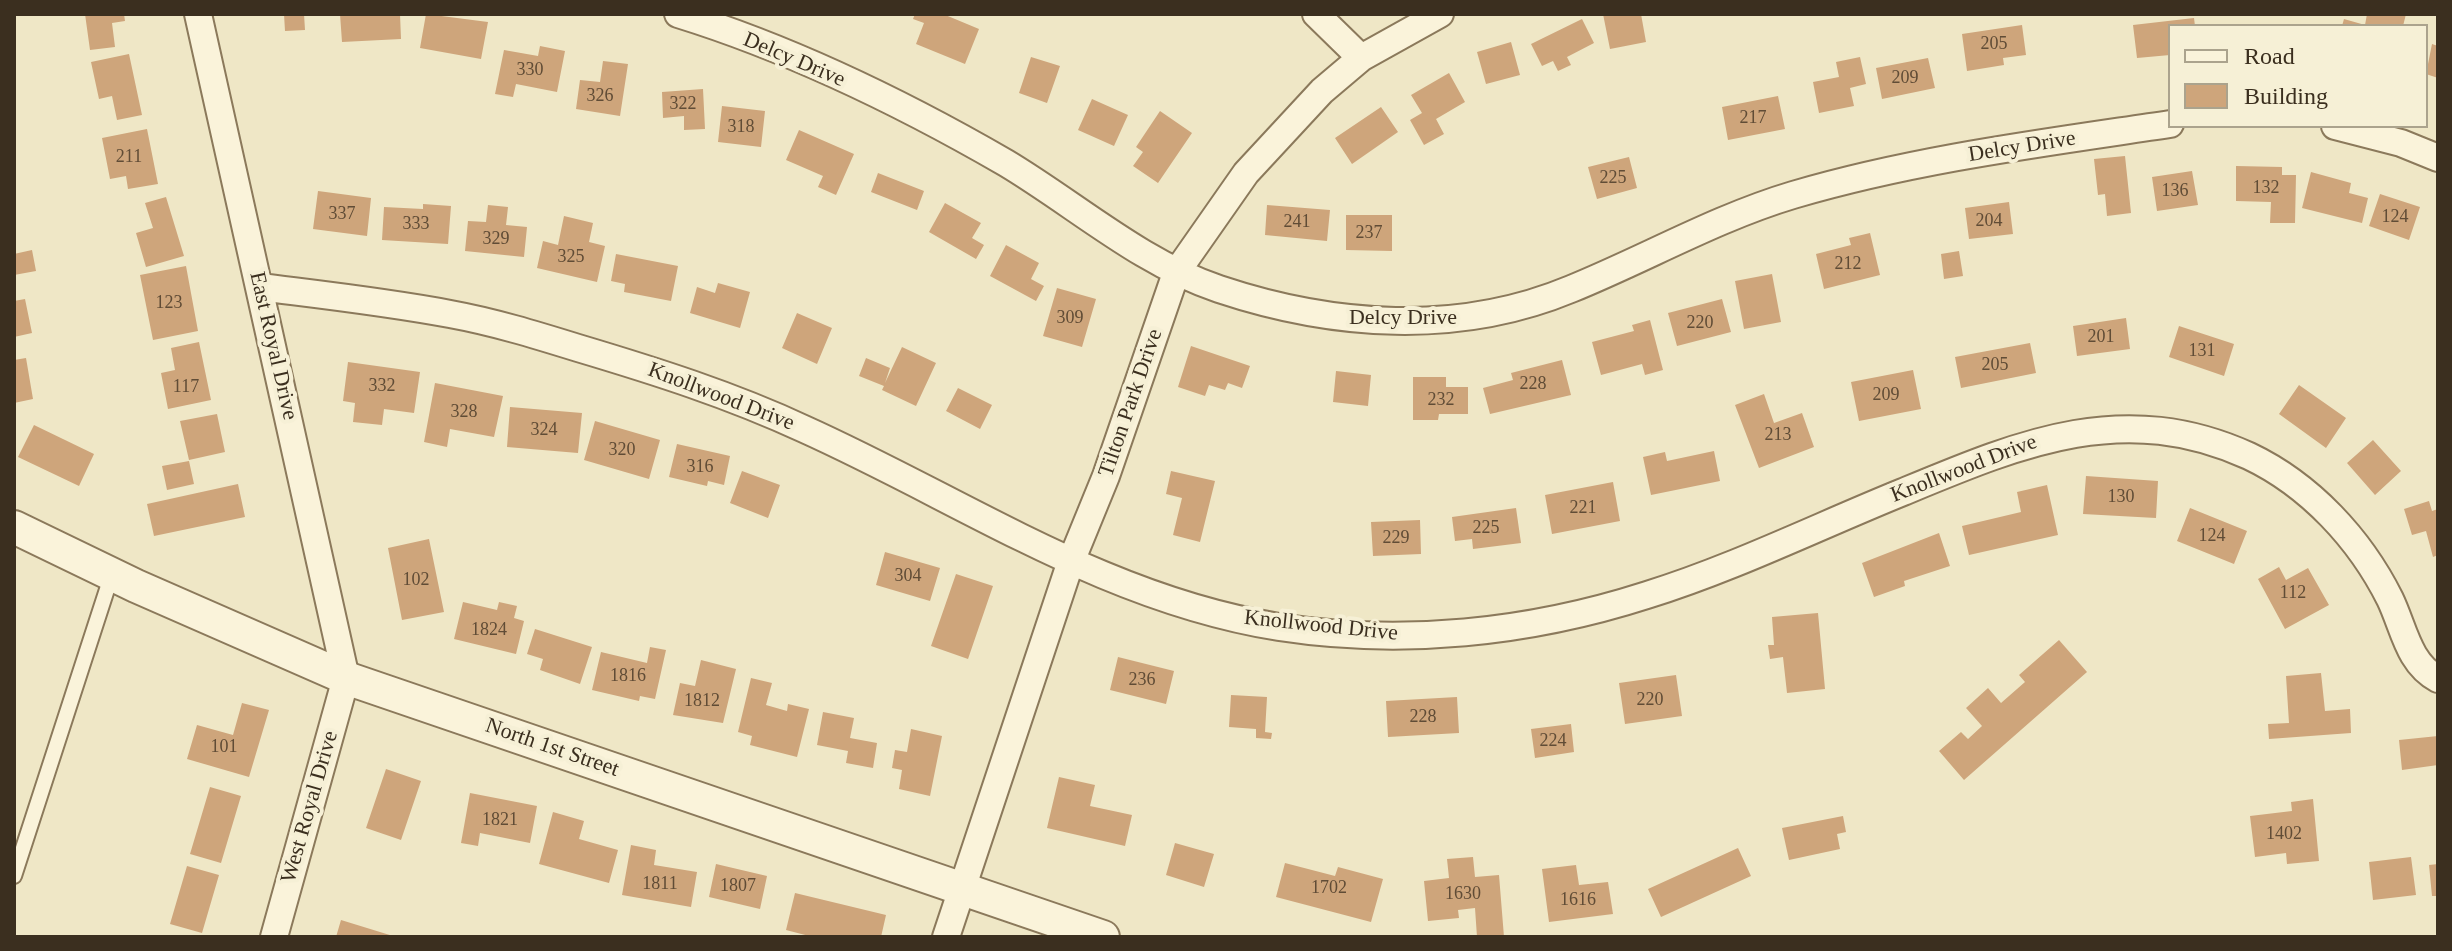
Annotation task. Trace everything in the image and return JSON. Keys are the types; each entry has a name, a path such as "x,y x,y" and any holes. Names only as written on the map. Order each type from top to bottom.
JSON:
{"street":[{"name":"East Royal Drive","path":"198,14 346,678"},
{"name":"Delcy Drive","path":"678,14 831,74 918,117 1006,163 1176,273 1282,308 1334,318 1398,322 1464,318 1545,299 1769,203 1812,190 1945,159 2168,124"},
{"path":"1316,14 1361,58"},
{"name":"Tilton Park Drive","path":"946,937 1070,564 1106,476 1176,273 1230,194 1281,132 1361,58 1440,14"},
{"path":"2343,128 2401,143 2438,158"},
{"name":"Knollwood Drive","path":"260,287 477,320 685,380 815,434 1070,564 1197,611 1282,627 1367,635 1441,635 1559,619 1651,594 1950,471 2033,441 2092,430 2144,429 2203,440 2250,456 2310,495 2365,556 2390,600 2415,659 2438,679"},
{"name":"North 1st Street","path":"14,527 346,678 1103,937"},
{"name":"West Royal Drive","path":"274,937 346,678"}],"lane":[{"path":"14,876 112,574"}],"building":[{"path":"85,14 124,14 125,21 112,23 115,47 90,50"},
{"path":"284,14 304,14 305,30 285,31"},
{"path":"340,14 400,14 401,39 342,42"},
{"path":"426,14 488,22 481,59 420,48"},
{"path":"915,14 943,14 979,29 965,64 916,44 924,23 913,19"},
{"path":"1603,14 1641,14 1646,42 1610,49"},
{"path":"2367,14 2406,14 2404,24 2365,24"},
{"path":"2194,18 2195,24 2168,24 2168,55 2137,58 2133,25"},
{"path":"1582,19 1594,43 1567,57 1571,65 1558,71 1553,61 1542,66 1531,44"},
{"path":"2344,19 2362,24 2343,24"},
{"path":"2022,25 2026,55 2003,58 2004,65 1967,71 1962,34"},
{"path":"1511,42 1520,75 1486,84 1477,52"},
{"path":"2432,44 2438,46 2438,78 2428,75"},
{"path":"540,46 565,51 557,92 516,84 513,97 495,94 504,50 538,56"},
{"path":"129,54 142,115 117,120 112,96 99,99 91,62"},
{"path":"1031,57 1060,66 1047,103 1019,93"},
{"path":"1860,57 1866,84 1850,88 1854,106 1819,113 1813,82 1839,77 1836,62"},
{"path":"1928,58 1935,88 1882,99 1876,68"},
{"path":"603,61 628,64 620,116 576,109 580,80 600,82"},
{"path":"1449,73 1465,102 1436,119 1444,134 1424,145 1410,120 1422,113 1411,95"},
{"path":"703,89 705,129 684,130 684,116 663,118 662,92"},
{"path":"1778,96 1785,129 1728,140 1722,107"},
{"path":"1092,99 1128,115 1114,146 1078,130"},
{"path":"722,106 765,111 761,147 718,142"},
{"path":"1381,107 1398,132 1352,164 1335,138"},
{"path":"1160,111 1192,133 1158,183 1133,166 1143,152 1136,147"},
{"path":"147,129 158,184 128,189 126,176 110,179 102,138"},
{"path":"799,130 854,154 836,195 818,187 823,176 786,160"},
{"path":"2125,156 2131,213 2107,216 2105,194 2098,195 2094,159"},
{"path":"1629,157 1637,188 1597,199 1588,167"},
{"path":"2236,166 2282,167 2282,175 2296,175 2295,223 2270,223 2271,202 2236,201"},
{"path":"2192,171 2198,205 2157,211 2152,177"},
{"path":"2311,172 2351,183 2349,193 2368,198 2362,223 2302,208"},
{"path":"878,173 924,191 917,210 871,192"},
{"path":"318,191 371,198 367,236 313,229"},
{"path":"2380,194 2420,207 2409,240 2369,226"},
{"path":"166,197 184,256 146,267 136,233 153,228 145,203"},
{"path":"2009,202 2013,234 1969,239 1965,208"},
{"path":"945,203 981,223 972,238 984,245 976,259 929,232"},
{"path":"423,204 451,206 448,244 382,240 384,207 423,209"},
{"path":"488,205 508,207 506,225 527,227 524,257 465,251 468,221 486,222"},
{"path":"1267,205 1330,210 1327,241 1265,235"},
{"path":"1346,215 1392,215 1392,251 1346,250"},
{"path":"564,216 593,223 589,242 605,246 597,282 537,268 543,241 558,245"},
{"path":"1870,233 1880,275 1824,289 1816,254 1851,245 1849,238"},
{"path":"1006,245 1039,263 1031,279 1044,286 1036,301 990,276"},
{"path":"32,250 36,271 14,275 14,254"},
{"path":"1959,251 1963,276 1944,279 1941,254"},
{"path":"616,254 678,266 671,301 624,292 625,284 611,281"},
{"path":"186,266 198,331 153,340 140,275"},
{"path":"1772,274 1781,322 1744,329 1735,281"},
{"path":"718,283 750,292 740,328 690,313 697,287 715,293"},
{"path":"1057,288 1096,299 1082,347 1043,336"},
{"path":"25,299 32,333 14,337 14,301"},
{"path":"1722,299 1731,332 1677,346 1668,313"},
{"path":"797,313 832,328 817,364 782,348"},
{"path":"2126,318 2130,349 2077,356 2073,326"},
{"path":"1650,320 1663,370 1645,375 1642,364 1601,375 1592,342 1634,331 1632,325"},
{"path":"2179,326 2234,344 2224,376 2169,357"},
{"path":"199,342 211,400 168,409 161,373 175,370 171,348"},
{"path":"2030,343 2036,373 1961,388 1955,357"},
{"path":"1191,346 1250,366 1242,388 1228,383 1225,390 1209,385 1205,396 1178,387"},
{"path":"902,347 936,363 916,406 882,390 884,386 859,376 866,358 890,368 885,383"},
{"path":"26,358 33,399 14,403 14,360"},
{"path":"1562,360 1571,395 1490,414 1483,388 1513,380 1511,373"},
{"path":"348,362 420,372 414,413 384,409 382,425 353,422 355,403 343,401"},
{"path":"1913,370 1921,409 1859,421 1851,382"},
{"path":"1336,371 1371,375 1368,406 1333,402"},
{"path":"1413,377 1446,377 1446,387 1468,387 1468,414 1439,414 1438,420 1413,420"},
{"path":"435,383 503,396 494,437 450,429 447,447 424,442"},
{"path":"2299,385 2346,418 2326,448 2279,414"},
{"path":"958,388 992,405 980,429 946,411"},
{"path":"1764,394 1774,423 1802,413 1814,447 1759,468 1735,405"},
{"path":"510,407 582,413 578,453 507,447"},
{"path":"217,414 225,452 189,460 180,421"},
{"path":"595,421 660,440 649,479 584,460"},
{"path":"34,425 94,454 79,486 18,457"},
{"path":"2373,440 2401,471 2375,495 2347,463"},
{"path":"677,444 730,456 724,485 708,481 707,486 669,477"},
{"path":"1714,451 1720,481 1651,495 1643,457 1665,452 1667,461"},
{"path":"189,461 194,484 167,490 162,466"},
{"path":"742,471 780,485 768,518 730,503"},
{"path":"1171,471 1215,481 1200,542 1173,535 1182,498 1166,494"},
{"path":"2086,476 2158,481 2156,518 2083,514"},
{"path":"1613,482 1620,521 1552,534 1545,495"},
{"path":"238,484 245,517 154,536 147,504"},
{"path":"2047,485 2058,535 1969,555 1962,526 2021,512 2017,492"},
{"path":"2429,501 2432,511 2438,509 2438,555 2433,557 2426,531 2412,535 2404,509"},
{"path":"1516,508 1521,543 1473,549 1472,539 1455,541 1452,517"},
{"path":"2190,508 2247,531 2234,564 2177,541"},
{"path":"1420,520 1421,554 1373,556 1371,522"},
{"path":"1939,533 1950,566 1904,581 1905,586 1874,597 1862,563"},
{"path":"429,539 444,612 402,620 388,548"},
{"path":"885,552 940,568 930,601 876,585"},
{"path":"2279,567 2286,580 2308,568 2329,605 2285,629 2258,579"},
{"path":"956,574 993,586 968,659 931,646"},
{"path":"463,602 497,610 499,602 517,606 514,618 524,621 516,654 454,639"},
{"path":"1818,613 1825,689 1787,693 1783,657 1770,659 1768,645 1774,645 1772,617"},
{"path":"535,629 592,647 580,684 540,670 543,659 527,654"},
{"path":"2059,640 2087,672 1964,780 1939,751 1961,732 1968,739 1982,726 1966,708 1988,688 2001,703 2025,682 2019,675"},
{"path":"650,647 666,650 655,699 640,696 639,701 592,690 601,652 647,663"},
{"path":"1118,657 1174,671 1166,704 1110,690"},
{"path":"701,660 736,669 723,723 673,715 680,683 695,686"},
{"path":"2321,673 2325,711 2350,709 2351,733 2269,739 2268,724 2289,723 2286,676"},
{"path":"1676,675 1682,716 1625,724 1619,683"},
{"path":"751,678 772,683 766,705 787,711 788,704 809,709 797,757 750,745 752,736 738,732"},
{"path":"1231,695 1267,697 1265,732 1272,733 1271,739 1256,738 1256,729 1229,727"},
{"path":"1457,697 1459,733 1388,737 1386,701"},
{"path":"242,703 269,710 249,777 187,759 197,725 233,735"},
{"path":"823,712 854,718 850,738 877,743 873,768 846,763 848,751 817,745"},
{"path":"1571,724 1574,752 1535,758 1531,729"},
{"path":"911,729 942,736 930,796 899,789 902,770 892,768 895,750 907,752"},
{"path":"2438,736 2438,765 2402,770 2399,740"},
{"path":"386,769 421,781 401,840 366,828"},
{"path":"1059,777 1095,785 1090,806 1132,815 1125,846 1047,828"},
{"path":"210,787 241,796 221,863 190,854"},
{"path":"470,793 537,806 530,843 480,833 478,846 461,843"},
{"path":"2313,799 2319,861 2287,864 2286,853 2255,857 2250,816 2292,811 2291,802"},
{"path":"553,812 584,821 579,839 618,850 609,883 539,864"},
{"path":"1843,816 1846,832 1837,834 1840,849 1789,860 1782,828"},
{"path":"1175,843 1214,854 1204,887 1166,875"},
{"path":"631,845 656,850 654,865 697,872 691,907 622,895"},
{"path":"1738,848 1751,876 1661,917 1648,889"},
{"path":"1473,857 1475,877 1499,875 1504,937 1477,937 1475,908 1458,910 1459,918 1428,921 1424,881 1449,878 1447,859"},
{"path":"2411,857 2416,895 2373,900 2369,862"},
{"path":"1285,863 1335,876 1338,867 1383,879 1371,922 1276,897"},
{"path":"716,864 767,876 760,909 709,897"},
{"path":"2438,864 2438,896 2432,896 2429,865"},
{"path":"1576,865 1579,885 1608,882 1613,914 1549,922 1542,869"},
{"path":"187,866 219,875 202,933 170,924"},
{"path":"795,893 886,915 881,937 813,937 786,930"},
{"path":"341,920 393,936 393,937 336,937"}]}
